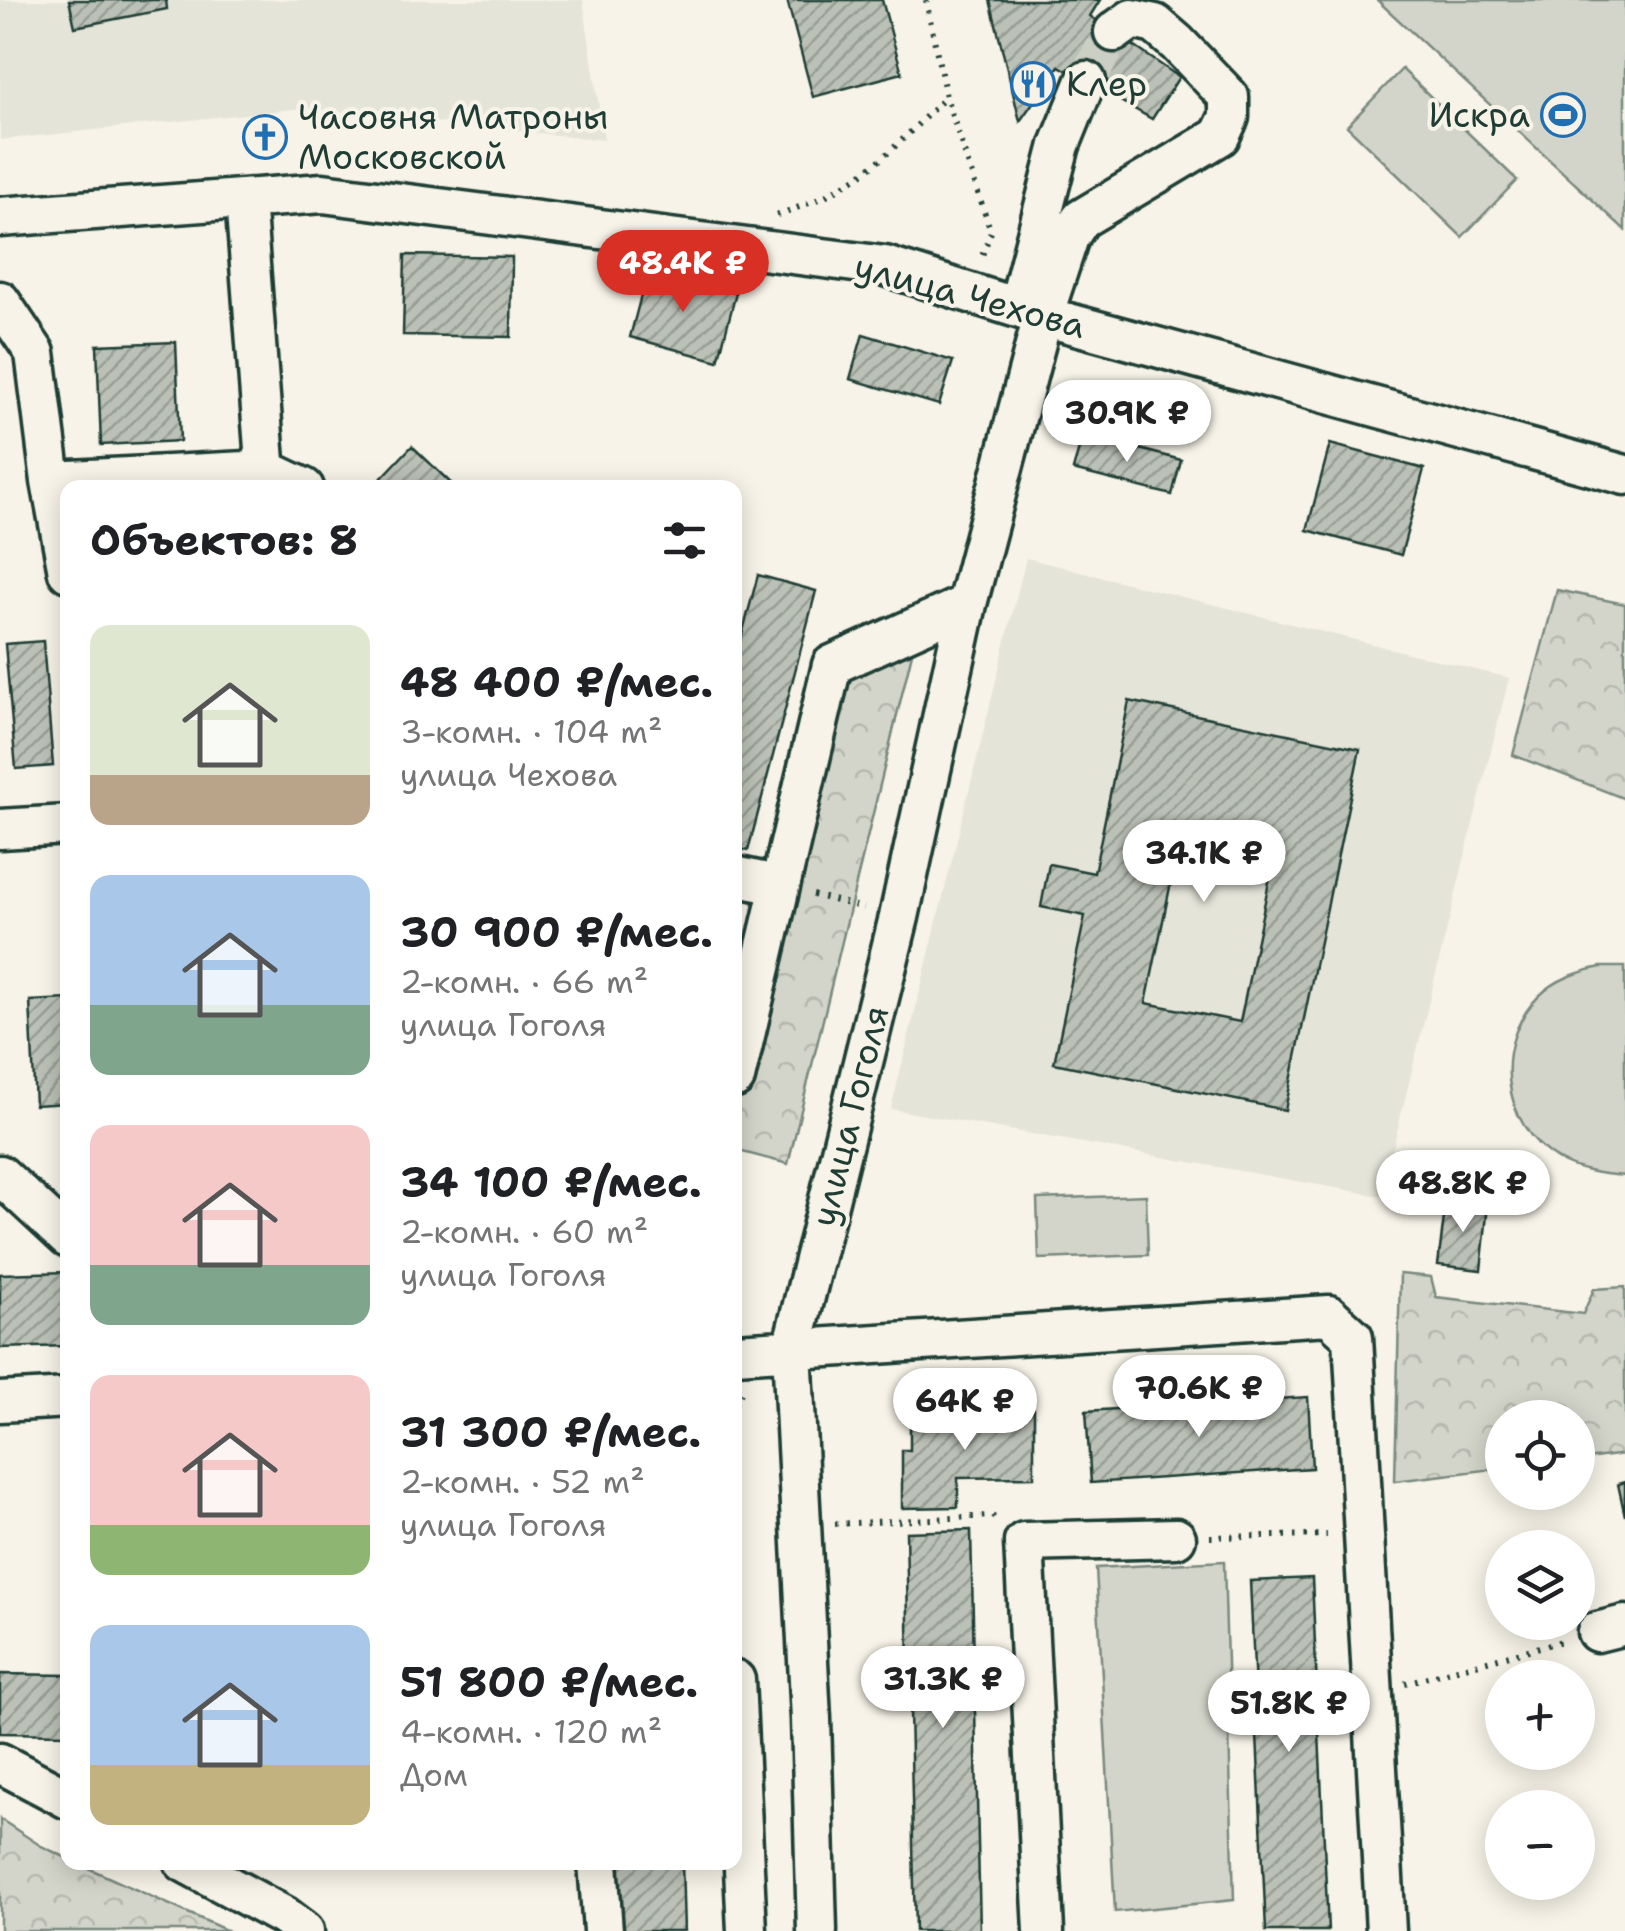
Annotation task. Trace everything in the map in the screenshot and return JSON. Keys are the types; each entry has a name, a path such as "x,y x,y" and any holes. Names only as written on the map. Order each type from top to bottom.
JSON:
{"street":[{"path":"1030,312 1081,219 1220,136 1229,118 1229,97 1155,24 1132,19 1114,32"},
{"path":"1030,312 1060,145 1086,82"},
{"name":"улица Чехова","path":"0,217 324,193 885,266 1030,312 1625,476"},
{"path":"159,480 266,479 245,199"},
{"path":"0,301 35,353 60,526"},
{"name":"улица Гоголя","path":"817,1931 792,1349 899,918 1030,312"},
{"path":"52,481 60,481"},
{"path":"742,1048 832,665 967,604"},
{"path":"0,830 60,826"},
{"path":"742,878 780,886"},
{"path":"0,1175 60,1231"},
{"path":"742,1368 792,1349 1329,1315 1352,1337 1386,1931"},
{"path":"0,1402 60,1398"},
{"path":"1044,1931 1024,1542 1176,1538"},
{"path":"0,1763 60,1795"},
{"path":"742,1826 747,1931"},
{"path":"199,1870 304,1931"},
{"path":"599,1870 603,1931"}],"path":[{"path":"926,0 946,97 991,232 978,264"},
{"path":"761,220 809,204 846,185 884,156 946,97"},
{"path":"780,886 899,918"},
{"path":"828,1524 992,1516 1024,1542"},
{"path":"1176,1538 1364,1534"},
{"path":"1372,1692 1611,1628"}],"shaded area":[{"path":"0,0 583,0 604,140 303,108 0,140"},
{"path":"1026,558 1509,678 1381,1196 891,1109"}],"green space":[{"name":"Искра","path":"1377,0 1625,0 1625,230"},
{"path":"1402,69 1517,180 1462,237 1347,126"},
{"path":"1557,590 1625,604 1625,799 1513,755"},
{"path":"912,653 788,1164 742,1152 742,1083 852,674"},
{"path":"1601,967 1625,967 1625,1176 1573,1166 1538,1144 1514,1104 1509,1082 1514,1036 1539,996 1568,977"},
{"path":"1146,1195 1148,1255 1039,1259 1037,1199"},
{"path":"1400,1274 1431,1277 1436,1297 1583,1314 1594,1289 1625,1287 1625,1454 1595,1458 1595,1400 1485,1400 1485,1470 1395,1481"},
{"path":"1224,1561 1234,1900 1115,1912 1096,1568"},
{"path":"0,1819 60,1855 60,1870 93,1870 228,1931 0,1931"}],"building":[{"path":"69,0 166,0 167,9 75,27"},
{"path":"787,0 882,0 902,73 813,97"},
{"path":"990,0 1100,0 1090,16 1179,77 1152,119 1059,66 1020,121"},
{"path":"405,255 512,257 511,337 403,335"},
{"path":"648,269 736,293 718,361 630,337"},
{"path":"863,334 953,361 939,405 850,379"},
{"path":"176,342 180,441 101,445 97,345"},
{"path":"1083,434 1181,460 1172,495 1073,470"},
{"path":"1330,444 1424,469 1401,555 1307,530"},
{"path":"412,446 448,480 380,480"},
{"path":"758,575 816,591 748,851 742,849 742,635"},
{"path":"43,641 53,766 16,769 5,644"},
{"path":"1129,701 1360,749 1285,1110 1054,1063 1085,916 1041,907 1049,864 1094,873","holes":["1176,858 1270,877 1240,1022 1146,1003"]},
{"path":"60,999 60,1103 35,1105 30,1001"},
{"path":"1446,1201 1488,1205 1481,1270 1438,1265"},
{"path":"60,1272 60,1346 0,1348 0,1274"},
{"path":"1308,1397 1312,1468 1091,1483 1086,1411"},
{"path":"1034,1409 1034,1477 958,1478 958,1507 902,1508 902,1450 910,1450 910,1423 937,1423 937,1410"},
{"path":"1625,1482 1625,1516 1618,1484"},
{"path":"971,1530 980,1931 915,1931 906,1532"},
{"path":"1312,1578 1328,1931 1266,1931 1250,1581"},
{"path":"0,1674 60,1675 60,1734 0,1733"},
{"path":"605,1870 682,1870 684,1931 607,1931"}],"tunnel":[{"path":"1086,81 1114,32"}],"place":[{"name":"Клер","path":"1033,84"},
{"name":"Искра","path":"1563,115"},
{"name":"Часовня Матроны Московской","path":"265,137"}]}
